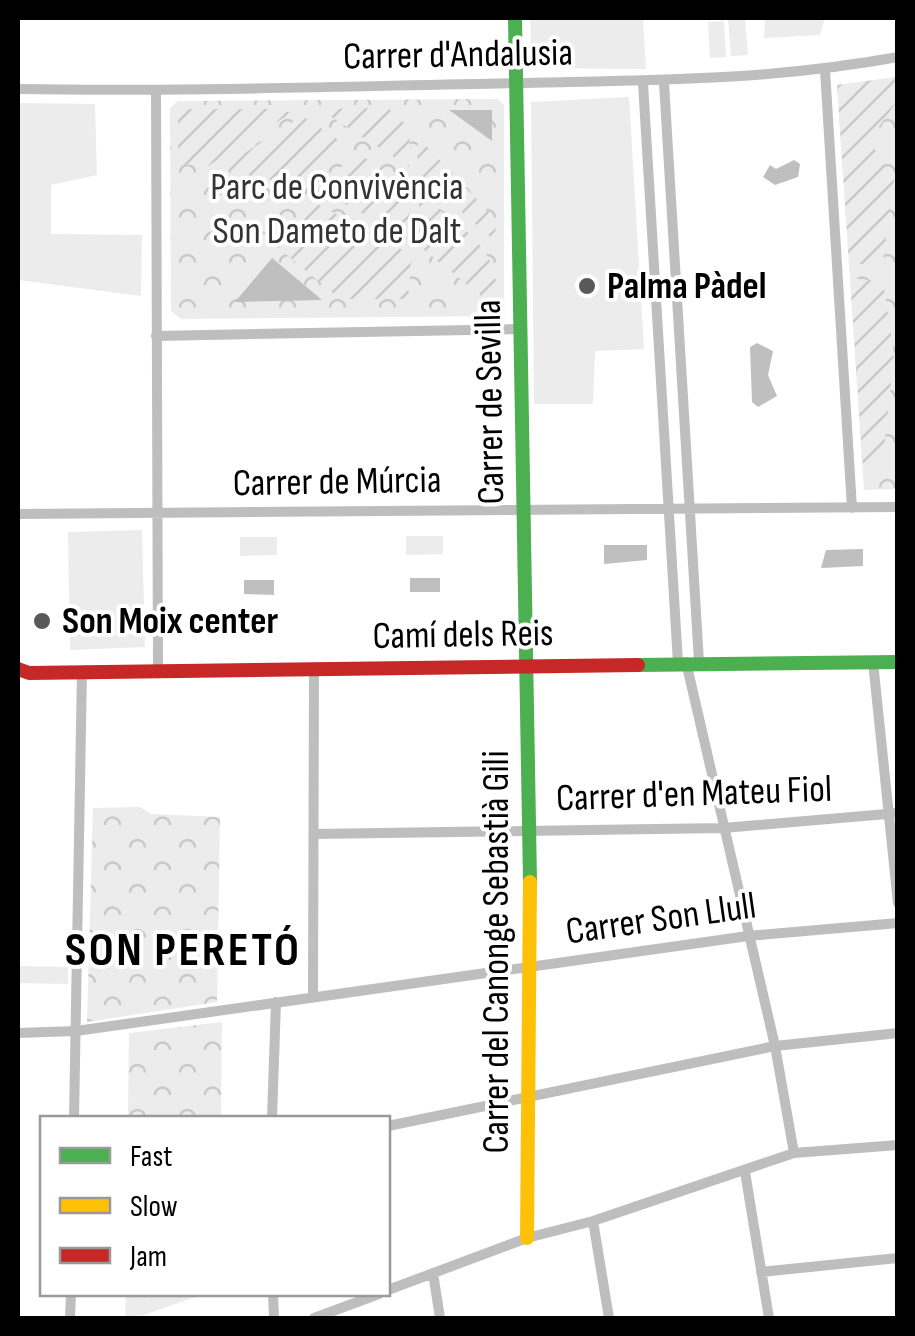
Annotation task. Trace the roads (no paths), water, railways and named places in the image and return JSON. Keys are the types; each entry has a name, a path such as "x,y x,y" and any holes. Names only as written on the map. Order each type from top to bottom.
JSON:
{"street":[{"name":"Carrer de Sevilla","path":"514,18 529,666"},
{"name":"Carrer d'Andalusia","path":"18,89 156,91 642,84 825,70 898,57"},
{"path":"825,70 852,508"},
{"path":"664,83 690,508 688,662"},
{"path":"642,84 667,508 688,662 775,1046 794,1153"},
{"path":"156,91 158,670"},
{"path":"156,336 521,329"},
{"name":"Carrer de Múrcia","path":"18,514 898,507"},
{"path":"874,662 893,814 898,903"},
{"name":"Camí dels Reis","path":"21,674 898,662"},
{"name":"Carrer del Canonge Sebastià Gili","path":"527,1238 529,666"},
{"path":"74,1116 82,671"},
{"path":"313,996 314,672"},
{"name":"Carrer d'en Mateu Fiol","path":"314,834 723,828 893,814"},
{"name":"Carrer Son Llull","path":"18,1033 76,1031 748,936 898,923"},
{"path":"272,1116 276,1002"},
{"path":"390,1126 775,1046 898,1033"},
{"path":"390,1289 527,1238 593,1221 794,1153 898,1145"},
{"path":"745,1172 769,1318"},
{"path":"593,1221 610,1318"},
{"path":"761,1272 898,1258"},
{"path":"433,1272 440,1318"},
{"path":"314,1318 374,1296"}],"place":[{"name":"Palma Pàdel","path":"587,286"},
{"name":"Son Moix center","path":"42,621"}],"district":[{"name":"SON PERETÓ","path":"183,950"}],"park label":[{"name":"Parc de Convivència Son Dameto de Dalt","path":"337,208"}]}
